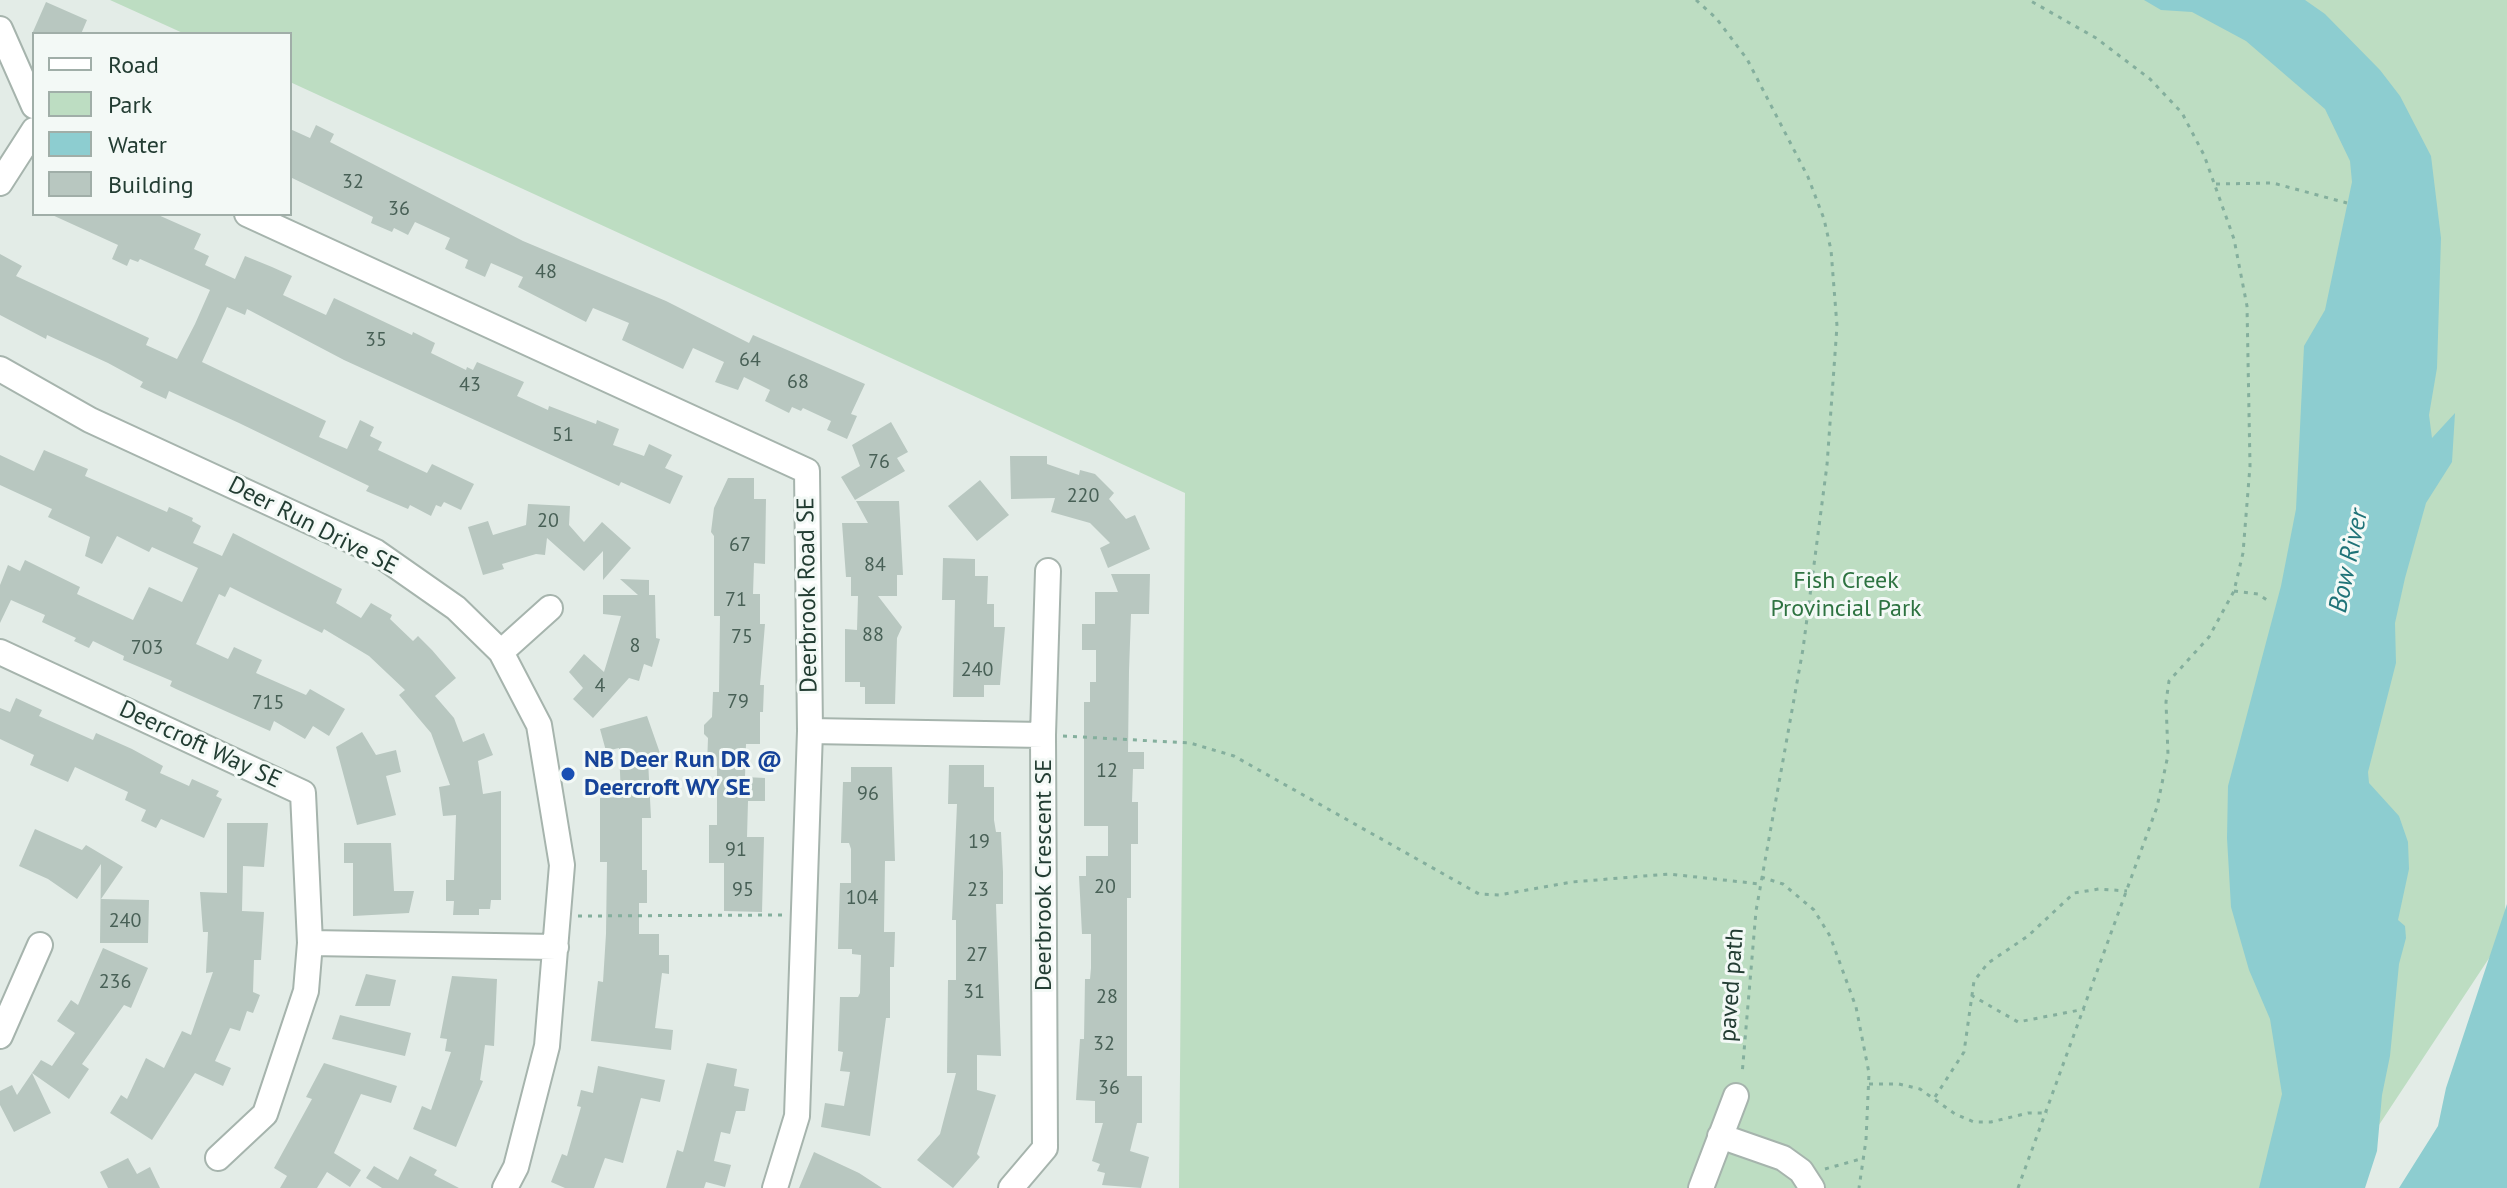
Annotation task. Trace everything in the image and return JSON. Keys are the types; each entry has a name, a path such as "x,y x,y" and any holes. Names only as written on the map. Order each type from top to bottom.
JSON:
{"street":[{"path":"0,29 32,101"},
{"path":"0,183 32,133"},
{"name":"Deerbrook Road SE","path":"251,216 807,471 810,731 797,1116 775,1188"},
{"name":"Deer Run Drive SE","path":"0,369 90,420 376,552 456,608 501,652 539,725 562,865 547,1046 516,1167 505,1188"},
{"path":"1043,735 1048,571"},
{"path":"501,652 550,608"},
{"name":"Deercroft Way SE","path":"0,652 303,793 310,943"},
{"name":"Deerbrook Crescent SE","path":"810,731 1043,735 1045,1148 1011,1188"},
{"path":"218,1158 265,1114 306,991 310,943 556,947"},
{"path":"0,1036 40,945"},
{"path":"1701,1188 1736,1096"},
{"path":"1720,1136 1768,1150 1783,1158 1808,1182"}],"path":[{"name":"paved path","path":"1696,0 1739,48 1776,110 1824,219 1834,271 1835,364 1827,465 1803,649 1761,877 1747,983 1743,1065 1736,1096"},
{"path":"2018,1188 2128,892 2165,771 2169,681 2209,637 2234,591 2243,553 2249,493 2249,332 2239,262 2216,184 2191,127 2150,79 2096,38 2029,0"},
{"path":"2216,184 2244,186 2263,181 2347,203"},
{"path":"2234,591 2258,594 2267,600"},
{"path":"1043,735 1190,743 1234,756 1453,882 1485,896 1643,875 1760,884"},
{"path":"1761,877 1794,891 1823,923 1848,981 1862,1026 1869,1084 1859,1188"},
{"path":"1935,1097 1964,1052 1974,981 1988,963 2028,936 2074,893 2099,889 2128,892"},
{"path":"558,917 804,915"},
{"path":"1971,995 2018,1022 2085,1009"},
{"path":"1869,1084 1899,1084 1935,1097 1955,1114 1974,1122 2048,1113"},
{"path":"1808,1182 1864,1158"}],"green space":[{"name":"Fish Creek Provincial Park","path":"110,0 2507,0 2505,934 2375,1131 2271,1188 1179,1188 1185,493 292,83 292,32 181,32"}],"water":[{"name":"Bow River","path":"2144,0 2305,0 2325,14 2380,70 2400,96 2431,156 2441,238 2437,368 2429,415 2432,438 2455,413 2452,462 2426,503 2405,578 2395,623 2396,663 2368,772 2369,783 2399,816 2408,842 2409,869 2398,920 2405,926 2406,938 2399,964 2377,1151 2365,1188 2259,1188 2282,1094 2270,1019 2249,970 2231,907 2227,838 2228,786 2281,586 2296,509 2304,346 2325,310 2352,182 2350,161 2325,109 2246,41 2192,12 2161,10"},
{"path":"2507,904 2507,1188 2399,1188 2438,1126 2446,1088"}],"building":[{"path":"46,2 87,20 82,32 33,32"},
{"path":"316,125 334,134 330,142 523,241 666,301 749,343 753,335 865,384 851,414 857,416 847,439 827,430 831,421 803,408 801,411 792,407 789,413 765,401 770,390 744,377 738,390 715,382 724,362 693,348 683,369 622,340 629,323 593,308 586,322 518,287 523,277 491,263 485,277 465,268 468,260 445,249 450,238 415,222 408,235 371,223 373,217 292,178 292,130 310,138"},
{"path":"54,216 160,216 201,234 194,249 209,256 205,265 235,279 245,256 272,267 292,276 283,295 326,315 334,298 435,343 431,353 466,370 467,367 473,370 477,362 524,382 517,396 548,410 549,406 596,424 597,420 619,429 613,445 644,456 649,444 672,455 665,468 683,476 670,504 621,482 619,486 344,360 247,309 245,315 227,307 202,362 326,421 319,437 347,449 360,420 374,427 370,436 382,442 378,450 427,473 432,464 474,484 461,510 444,502 441,507 436,505 431,516 410,505 408,509 366,491 369,486 169,391 166,399 140,387 143,382 108,363 47,335 46,339 0,315 0,254 22,266 16,276 149,338 146,345 177,359 210,290 140,259 138,262 130,259 127,266 112,259 118,245"},
{"path":"891,422 908,452 897,458 905,471 855,500 841,477 860,466 852,445"},
{"path":"44,450 88,469 85,476 167,512 169,507 193,518 192,521 201,526 193,543 222,556 233,533 342,589 336,603 361,618 371,603 392,615 390,619 413,641 418,636 456,678 435,696 454,718 463,742 484,733 493,755 478,761 483,794 501,791 501,900 491,900 490,909 479,909 479,915 453,915 454,901 446,901 446,880 454,880 456,815 443,816 439,787 450,785 431,733 399,695 405,690 369,656 324,629 322,633 230,587 225,597 219,594 196,644 228,659 234,647 262,660 256,673 306,695 310,689 345,709 329,736 313,726 305,739 274,721 270,731 176,689 170,686 172,681 123,660 124,656 93,641 89,648 74,641 76,638 42,622 45,615 11,600 0,623 0,585 8,565 20,571 25,560 80,587 77,594 133,620 149,587 182,602 198,568 152,547 149,552 117,536 102,564 85,556 90,537 48,517 52,509 0,485 0,455 34,471"},
{"path":"1010,456 1047,456 1047,464 1079,475 1080,470 1095,474 1114,493 1109,499 1126,519 1135,515 1150,549 1108,568 1100,548 1110,543 1090,523 1051,512 1055,498 1011,499"},
{"path":"728,478 754,478 754,499 766,499 765,564 754,563 753,594 760,594 760,624 765,624 760,685 764,685 763,712 760,712 760,744 746,744 745,777 765,778 765,801 748,801 747,837 764,837 762,912 724,911 724,863 709,863 709,825 717,825 717,766 707,766 708,738 704,734 704,725 712,717 713,692 719,692 720,616 714,616 714,536 711,532 714,508"},
{"path":"980,480 1009,515 977,541 948,506"},
{"path":"856,501 899,501 903,575 897,575 897,596 878,596 902,627 897,638 895,704 865,704 865,687 860,687 860,682 845,682 845,629 857,630 858,596 851,596 851,577 846,577 842,523 868,523"},
{"path":"528,504 570,506 569,525 584,542 602,522 631,548 603,580 603,551 584,571 547,538 545,555 536,554 502,564 504,569 483,575 468,527 488,521 493,535 526,525"},
{"path":"943,558 975,559 975,576 988,576 987,604 994,604 994,627 1005,627 1000,685 984,685 984,697 953,697 955,600 942,600"},
{"path":"1111,574 1150,574 1149,614 1131,614 1129,671 1128,752 1144,752 1144,769 1133,769 1132,802 1138,802 1138,844 1131,844 1131,898 1127,898 1127,1076 1142,1076 1142,1123 1137,1123 1130,1151 1149,1157 1141,1188 1102,1185 1105,1173 1097,1171 1100,1164 1092,1161 1103,1123 1095,1123 1095,1101 1076,1100 1080,1039 1084,1039 1085,979 1090,979 1091,968 1091,934 1082,934 1079,876 1086,876 1086,856 1108,856 1108,826 1084,826 1084,702 1090,702 1090,682 1096,682 1096,650 1082,650 1082,624 1095,624 1095,592 1118,592"},
{"path":"620,579 649,580 649,595 655,595 656,638 660,639 652,667 644,664 639,681 629,678 593,718 573,699 583,688 569,672 584,654 604,672 621,616 603,614 603,595 638,595"},
{"path":"16,698 42,710 39,716 93,740 96,733 132,749 163,766 160,773 189,786 192,779 219,791 216,796 222,799 204,838 161,819 156,828 141,821 146,810 125,800 128,792 75,767 68,782 30,765 34,755 0,739 0,708 10,712"},
{"path":"647,716 661,756 648,760 651,818 642,818 642,870 647,870 647,903 639,903 639,934 659,934 659,955 669,955 669,974 662,973 655,1028 673,1030 671,1050 591,1041 598,981 603,982 606,934 607,862 600,862 600,798 621,797 619,748 606,751 600,729"},
{"path":"362,732 376,755 396,750 401,772 386,776 396,815 357,825 336,747"},
{"path":"949,765 984,765 984,787 994,787 994,820 996,832 1001,832 1003,872 1003,904 996,904 1001,1056 977,1055 977,1090 996,1095 977,1154 980,1157 953,1188 917,1160 940,1134 956,1073 947,1073 948,980 956,980 956,920 952,920 957,804 948,804"},
{"path":"851,767 892,767 895,861 885,861 884,932 895,932 894,967 890,967 890,1018 886,1018 870,1136 821,1127 825,1103 844,1106 850,1072 840,1071 843,1052 838,1051 840,997 858,997 860,993 861,955 852,954 852,949 838,949 840,883 851,883 851,849 849,843 841,843 843,782 851,782"},
{"path":"227,823 268,823 264,867 243,866 242,911 264,912 261,960 254,960 253,992 260,995 253,1013 247,1011 240,1031 230,1028 215,1061 231,1068 223,1086 195,1073 152,1140 110,1113 121,1095 127,1099 146,1058 164,1068 182,1031 191,1035 213,972 206,973 208,932 203,932 200,892 227,893"},
{"path":"35,829 82,850 86,845 123,867 101,899 149,900 148,943 100,943 101,864 77,899 48,879 19,866"},
{"path":"344,843 391,843 394,891 414,891 409,913 353,916 353,863 344,863"},
{"path":"103,948 148,968 131,1008 124,1005 82,1064 89,1069 69,1099 32,1073 41,1060 52,1066 75,1033 57,1021 71,1000 78,1005"},
{"path":"366,974 396,980 390,1006 355,1006"},
{"path":"452,976 497,979 494,1046 485,1045 480,1080 483,1081 456,1147 413,1129 422,1106 431,1110 451,1052 445,1051 447,1039 440,1038"},
{"path":"340,1015 411,1033 405,1056 332,1039"},
{"path":"324,1063 397,1086 391,1103 361,1094 334,1153 361,1170 350,1187 327,1172 317,1188 280,1188 287,1176 274,1168 312,1099 306,1097"},
{"path":"707,1063 737,1069 734,1086 749,1089 745,1111 736,1111 730,1134 721,1132 714,1161 731,1165 725,1187 706,1182 704,1188 666,1188 677,1150 683,1152"},
{"path":"598,1066 665,1080 660,1102 641,1098 623,1163 605,1158 594,1188 565,1188 551,1182 562,1154 567,1156 581,1107 577,1106 581,1090 593,1093"},
{"path":"32,1073 51,1113 14,1132 0,1105 0,1091 12,1085 17,1095"},
{"path":"814,1152 859,1173 882,1188 799,1188"},
{"path":"410,1156 437,1170 434,1175 459,1188 382,1188 366,1178 374,1166 398,1180"},
{"path":"128,1158 137,1174 150,1167 160,1188 108,1188 100,1172"}],"place":[{"name":"NB Deer Run DR @ Deercroft WY SE","path":"568,774"}]}
